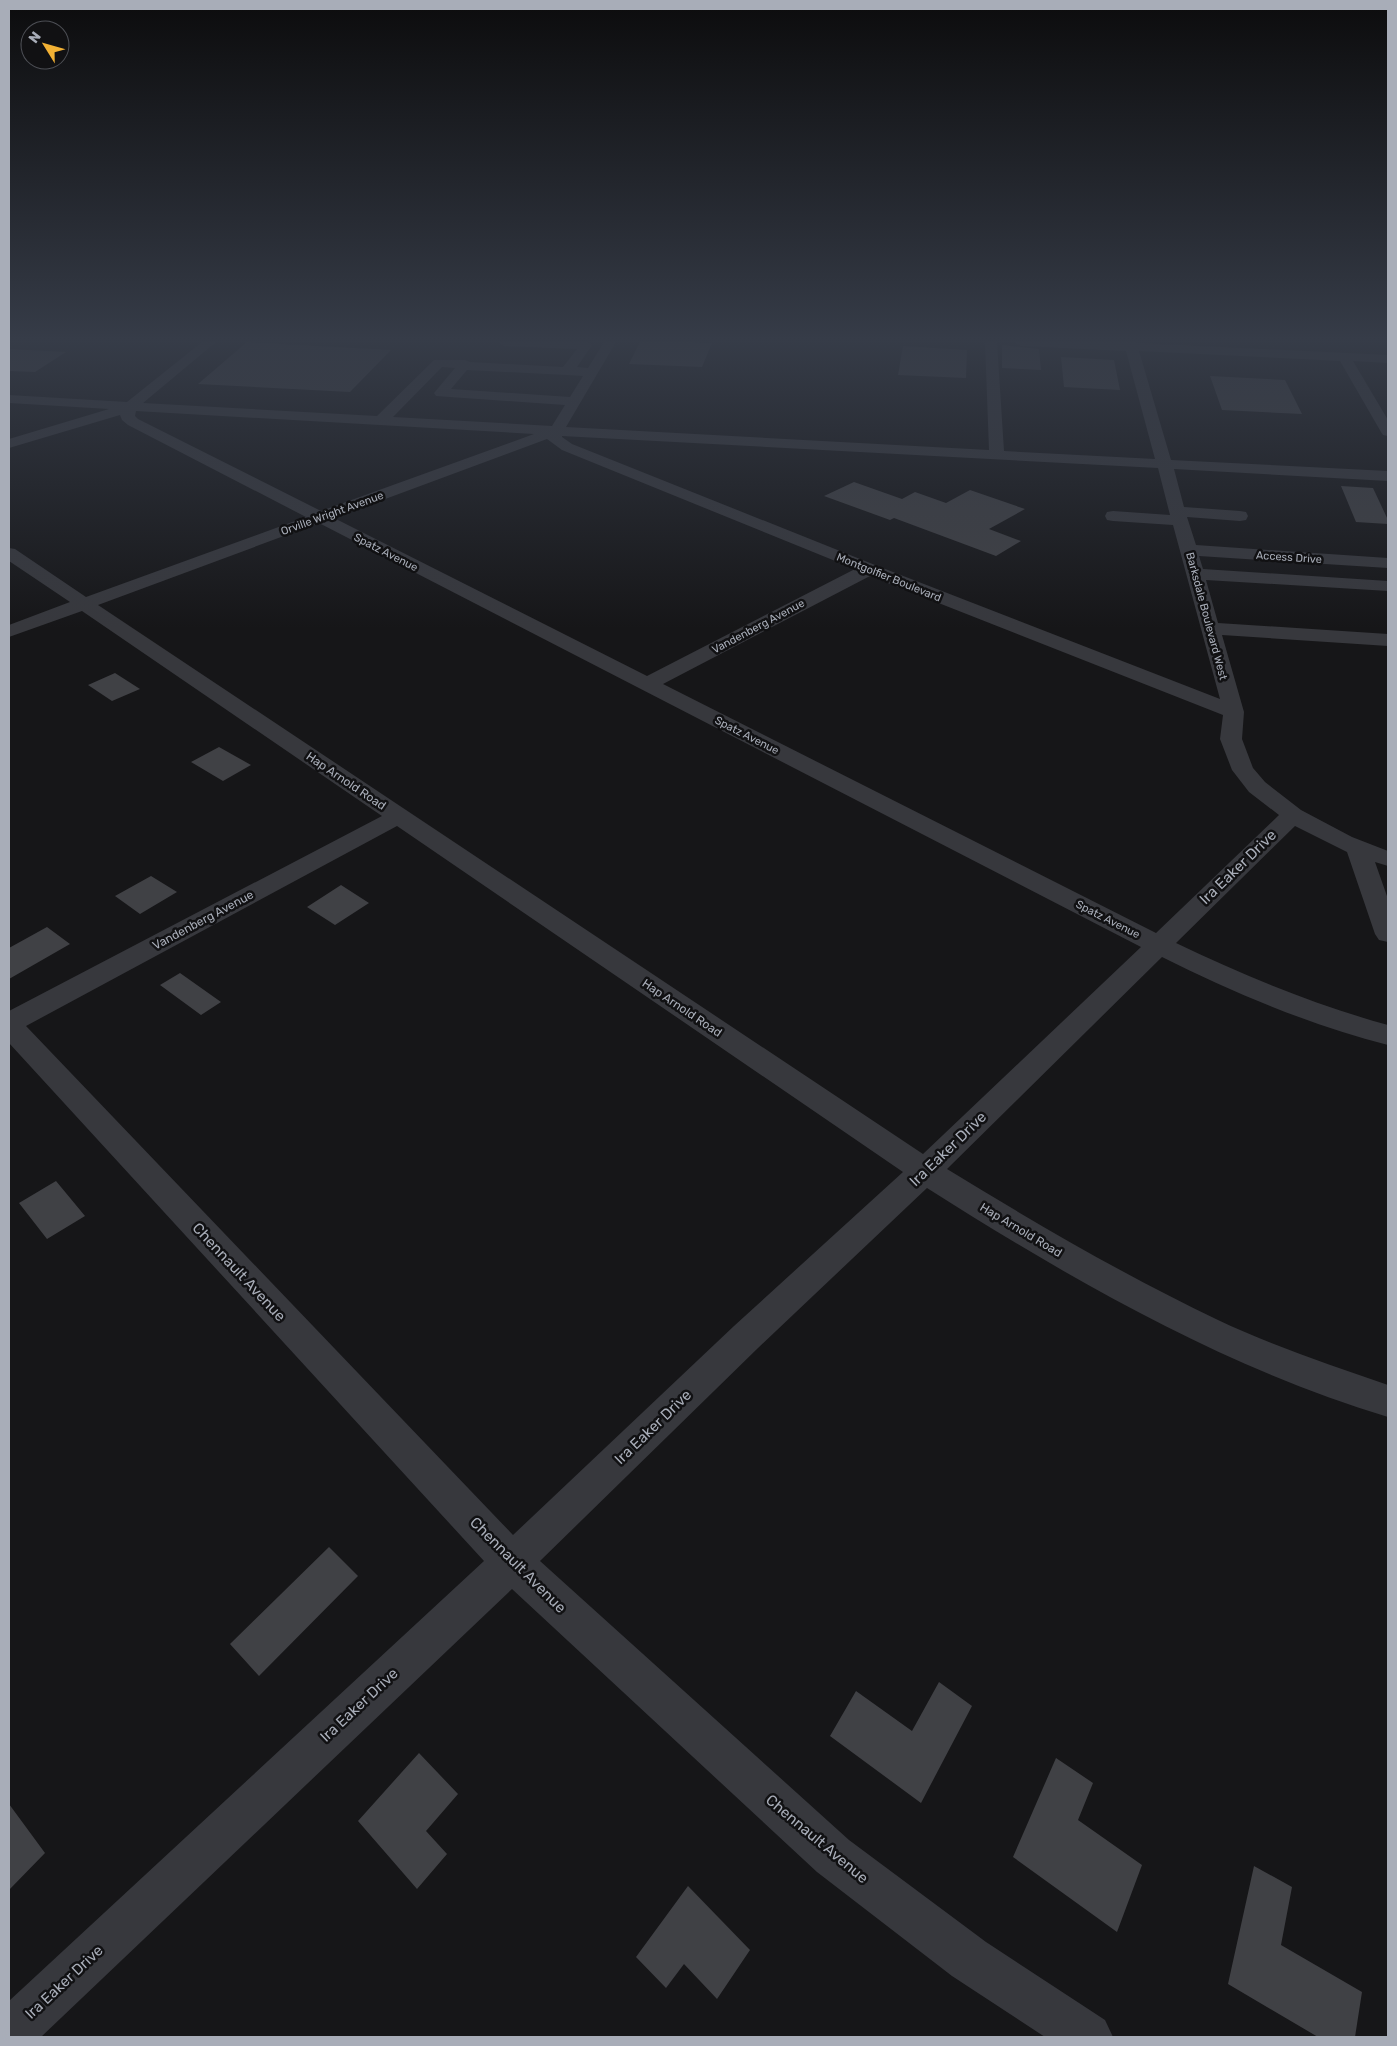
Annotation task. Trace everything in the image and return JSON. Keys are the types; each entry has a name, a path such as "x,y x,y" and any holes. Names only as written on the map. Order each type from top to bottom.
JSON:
{"street":[{"path":"9,444 32,437"},
{"name":"Spatz Avenue","path":"163,437 1158,945 1269,995 1358,1027 1388,1035"},
{"name":"Orville Wright Avenue","path":"9,631 538,437"},
{"name":"Montgolfier Boulevard","path":"554,437 567,448 1234,712"},
{"path":"680,437 1388,476"},
{"path":"996,437 997,454"},
{"name":"Barksdale Boulevard West","path":"1157,437 1234,712 1231,739 1243,770 1257,787 1293,815 1351,845"},
{"path":"610,465 634,456"},
{"path":"1114,516 1240,516"},
{"name":"Access Drive","path":"1189,550 1388,563"},
{"name":"Hap Arnold Road","path":"9,553 925,1171 1015,1227 1112,1283 1208,1331 1307,1373 1388,1402"},
{"name":"Vandenberg Avenue","path":"648,684 869,569"},
{"name":"Access Drive","path":"1194,574 1388,586"},
{"path":"1210,628 1388,640"},
{"name":"Ira Eaker Drive","path":"9,2034 512,1562 746,1337 925,1171 1293,815"},
{"name":"Vandenberg Avenue","path":"9,1024 398,816"},
{"path":"1351,845 1388,859"},
{"path":"1351,845 1388,934"},
{"name":"Chennault Avenue","path":"9,1024 512,1562 833,1856 969,1959 1088,2037"}],"building":[{"path":"854,482 902,499 915,492 946,503 970,490 1025,509 989,529 1021,541 996,556 894,518 890,520 824,496"},
{"path":"1341,486 1373,488 1388,520 1388,524 1356,522"},
{"path":"115,673 140,689 112,701 88,685"},
{"path":"219,747 251,765 223,781 191,762"},
{"path":"151,876 177,892 140,914 115,896"},
{"path":"341,885 369,903 335,925 307,907"},
{"path":"47,927 70,944 9,979 9,948"},
{"path":"180,973 221,1002 201,1015 160,985"},
{"path":"56,1181 85,1216 47,1239 19,1203"},
{"path":"329,1547 358,1576 259,1676 230,1644"},
{"path":"939,1682 972,1706 921,1803 830,1736 856,1691 912,1731"},
{"path":"419,1753 458,1794 426,1831 447,1854 417,1889 358,1821"},
{"path":"1056,1758 1093,1783 1078,1820 1142,1865 1117,1932 1013,1857"},
{"path":"9,1804 45,1853 9,1890"},
{"path":"1254,1866 1292,1887 1281,1945 1362,1992 1355,2037 1318,2037 1228,1984"},
{"path":"688,1886 750,1950 717,1999 684,1964 666,1988 636,1957"}]}
